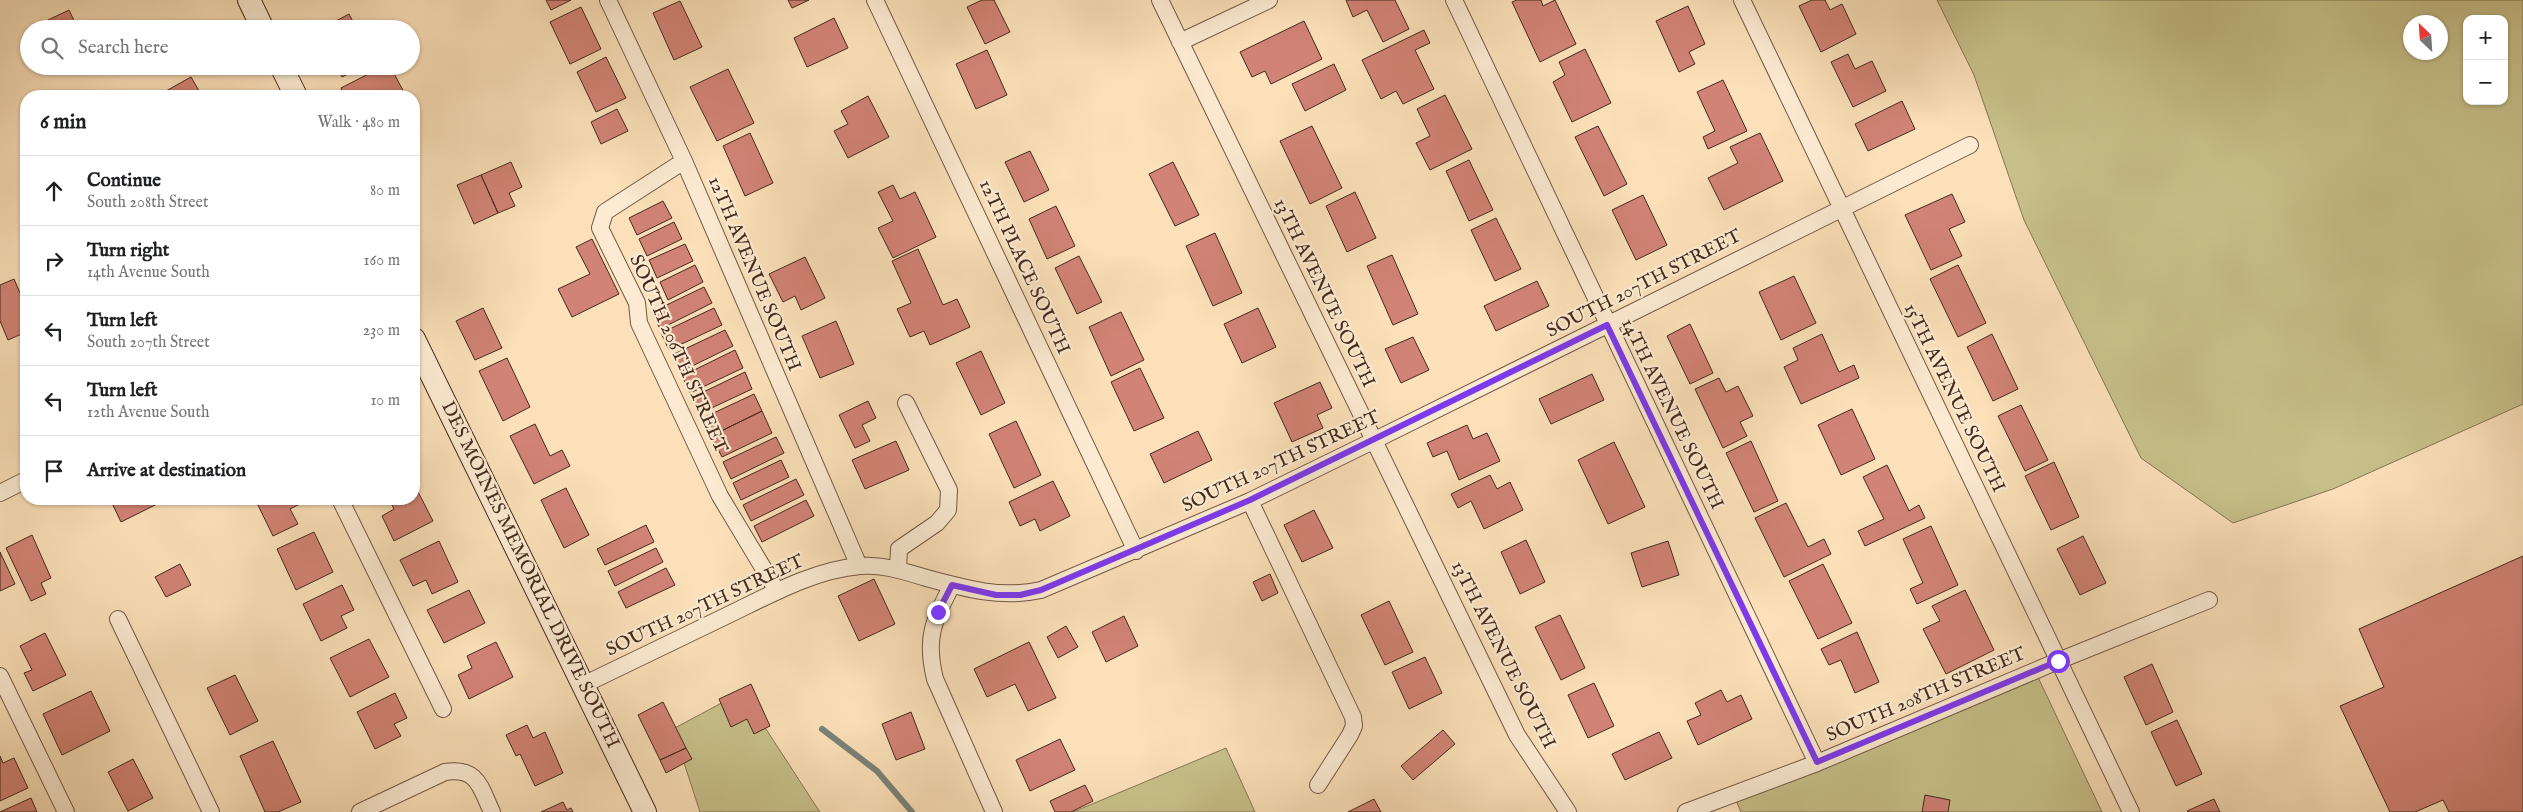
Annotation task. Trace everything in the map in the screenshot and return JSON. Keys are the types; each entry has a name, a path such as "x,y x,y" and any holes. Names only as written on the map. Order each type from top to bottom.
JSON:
{"main road":[{"path":"250,0 259,20"},
{"path":"286,75 293,90"},
{"name":"DES MOINES MEMORIAL DRIVE SOUTH","path":"420,351 645,812"}],"street":[{"name":"12TH AVENUE SOUTH","path":"608,0 684,161 859,566"},
{"name":"12TH PLACE SOUTH","path":"875,0 1136,551"},
{"name":"13TH AVENUE SOUTH","path":"1160,0 1517,735 1568,812"},
{"path":"1180,42 1269,0"},
{"name":"14TH AVENUE SOUTH","path":"1454,0 1607,325 1817,762"},
{"name":"15TH AVENUE SOUTH","path":"1742,0 2131,812"},
{"name":"SOUTH 207TH STREET","path":"584,685 777,591 818,575 859,566 880,566 898,569 952,585 996,595 1020,595 1041,590 1136,551 1250,500 1970,145"},
{"name":"SOUTH 206TH STREET","path":"684,161 605,212 600,228 637,302 639,323 716,488 777,591"},
{"path":"898,569 899,549 936,523 948,510 949,490 906,403"},
{"path":"0,493 20,483"},
{"path":"1250,500 1353,717 1354,726 1350,735 1318,784"},
{"path":"343,505 443,709"},
{"path":"952,585 930,633 930,662 935,680 994,812"},
{"name":"SOUTH 208TH STREET","path":"1686,812 1817,762 2209,600"},
{"path":"118,619 211,812"},
{"path":"0,676 66,812"},
{"path":"360,812 445,772 460,770 475,777 492,812"}],"shaded area":[{"path":"1937,0 2523,0 2523,404 2333,489 2233,523 2141,458 2024,220 1974,75"},
{"path":"2035,671 2102,812 1741,812 1734,796"},
{"path":"742,692 820,812 700,812 673,729"},
{"path":"1226,748 1255,812 1073,812"}],"building":[{"path":"546,0 571,0 551,10"},
{"path":"788,0 809,0 792,8"},
{"path":"982,0 994,0 1010,32 985,44 967,7"},
{"path":"1346,0 1395,0 1409,29 1383,42 1367,10 1353,17"},
{"path":"1517,0 1541,0 1543,6 1555,0 1576,44 1540,62 1512,2"},
{"path":"1812,0 1825,0 1830,10 1842,4 1856,34 1821,52 1799,6"},
{"path":"680,1 702,47 674,60 653,13"},
{"path":"1688,6 1705,44 1689,52 1695,64 1679,72 1656,21"},
{"path":"581,7 601,49 570,64 550,22"},
{"path":"69,10 74,20 48,20"},
{"path":"349,14 352,20 338,20"},
{"path":"834,18 848,48 807,67 794,38"},
{"path":"1304,21 1322,59 1271,84 1265,71 1252,77 1240,52"},
{"path":"1424,30 1430,43 1415,50 1434,89 1403,104 1396,91 1381,99 1362,60"},
{"path":"1585,49 1611,103 1572,122 1553,82 1565,75 1559,62"},
{"path":"987,50 1007,95 976,109 956,64"},
{"path":"1848,54 1855,69 1872,61 1886,91 1853,107 1831,62"},
{"path":"606,57 626,98 596,112 577,72"},
{"path":"1334,64 1346,90 1305,111 1292,84"},
{"path":"728,69 754,123 717,141 690,87"},
{"path":"366,75 395,75 403,90 342,90 341,88"},
{"path":"191,77 199,90 168,90"},
{"path":"1723,80 1747,131 1708,149 1703,137 1715,131 1697,92"},
{"path":"1445,95 1472,149 1430,170 1416,143 1430,136 1417,109"},
{"path":"868,96 889,137 848,158 834,131 848,124 841,111"},
{"path":"1902,101 1915,129 1868,151 1855,124"},
{"path":"617,109 628,131 601,144 591,122"},
{"path":"1312,126 1342,188 1310,204 1280,141"},
{"path":"1598,126 1627,184 1604,196 1575,137"},
{"path":"750,133 773,183 745,196 723,146"},
{"path":"1760,133 1783,181 1724,210 1708,178 1738,163 1730,147"},
{"path":"1030,151 1049,190 1024,202 1005,162"},
{"path":"1469,160 1493,210 1469,221 1446,171"},
{"path":"511,162 522,187 509,193 515,206 498,213 481,175"},
{"path":"1173,162 1199,215 1175,226 1149,174"},
{"path":"481,175 498,213 474,224 457,185"},
{"path":"893,185 900,199 915,192 936,237 893,258 878,228 893,221 878,192"},
{"path":"1355,192 1376,238 1347,252 1326,206"},
{"path":"1952,194 1965,222 1949,229 1962,256 1931,270 1905,215"},
{"path":"1643,195 1667,245 1636,260 1612,210"},
{"path":"663,201 672,218 637,235 629,218"},
{"path":"1056,206 1075,246 1047,259 1029,219"},
{"path":"1496,218 1521,269 1495,281 1471,230"},
{"path":"674,222 682,239 647,256 639,239"},
{"path":"1215,233 1242,293 1213,306 1186,246"},
{"path":"592,239 619,294 572,317 558,289 590,274 576,247"},
{"path":"685,244 693,261 657,278 649,260"},
{"path":"918,249 943,305 957,299 970,327 930,345 924,331 910,337 897,309 911,303 892,261"},
{"path":"1392,255 1418,314 1393,325 1367,266"},
{"path":"1079,256 1102,302 1077,314 1055,268"},
{"path":"805,257 825,298 801,310 795,296 783,302 769,274"},
{"path":"695,265 703,282 668,300 660,282"},
{"path":"1958,265 1986,323 1958,337 1930,279"},
{"path":"1794,276 1816,323 1781,340 1759,292"},
{"path":"14,279 20,293 20,335 8,340 0,321 0,285"},
{"path":"1537,281 1549,306 1496,331 1484,306"},
{"path":"704,287 712,303 660,329 652,312"},
{"path":"483,308 502,348 475,360 456,321"},
{"path":"714,308 722,325 669,350 661,333"},
{"path":"1258,308 1276,347 1242,363 1224,324"},
{"path":"1121,312 1144,360 1111,376 1089,327"},
{"path":"836,321 854,364 820,378 802,336"},
{"path":"1690,324 1713,373 1690,384 1667,336"},
{"path":"725,330 733,346 680,372 672,355"},
{"path":"1822,334 1839,372 1854,365 1859,378 1801,404 1784,367 1798,360 1793,348"},
{"path":"1992,334 2018,389 1993,401 1967,347"},
{"path":"1413,337 1429,370 1401,383 1385,349"},
{"path":"735,350 743,368 690,393 682,376"},
{"path":"981,351 1005,403 981,415 956,363"},
{"path":"507,358 530,407 503,421 479,371"},
{"path":"1140,368 1164,418 1134,431 1111,382"},
{"path":"745,372 752,389 701,413 693,397"},
{"path":"1592,374 1604,400 1551,424 1539,399"},
{"path":"1719,378 1726,392 1738,386 1753,416 1740,422 1747,436 1723,448 1695,389"},
{"path":"1320,382 1332,408 1317,415 1323,428 1292,442 1274,403"},
{"path":"754,394 762,411 711,436 703,418"},
{"path":"868,401 876,418 862,425 870,441 855,448 839,415"},
{"path":"2021,405 2048,460 2025,471 1998,416"},
{"path":"1852,409 1875,459 1841,475 1818,425"},
{"path":"762,411 772,433 722,457 711,436"},
{"path":"1016,421 1041,475 1014,488 989,434"},
{"path":"535,424 550,456 562,450 570,466 534,484 510,436"},
{"path":"1467,425 1473,439 1487,433 1500,461 1459,480 1447,451 1433,457 1427,443"},
{"path":"1198,431 1212,460 1164,483 1150,454"},
{"path":"776,437 784,453 731,479 723,462"},
{"path":"896,441 909,470 865,489 852,460"},
{"path":"1751,441 1778,501 1754,512 1726,453"},
{"path":"1614,442 1645,507 1608,524 1578,460"},
{"path":"781,460 789,477 741,500 733,483"},
{"path":"2054,462 2079,517 2051,530 2025,476"},
{"path":"1887,465 1909,511 1919,505 1925,518 1865,546 1858,531 1884,519 1863,477"},
{"path":"1490,475 1497,489 1510,482 1523,510 1484,529 1471,501 1458,508 1451,494"},
{"path":"796,479 804,495 751,521 743,505"},
{"path":"1053,481 1070,516 1040,531 1035,519 1020,526 1009,502"},
{"path":"566,488 589,535 564,548 541,500"},
{"path":"420,496 433,521 394,541 382,516 394,509 392,505 420,505"},
{"path":"806,500 814,516 762,542 754,526"},
{"path":"1786,503 1808,547 1824,539 1831,554 1784,577 1755,518"},
{"path":"113,505 155,505 121,522"},
{"path":"258,505 298,505 290,509 298,524 273,536"},
{"path":"1314,510 1333,548 1302,562 1284,525"},
{"path":"646,525 654,542 605,565 597,549"},
{"path":"1931,526 1958,585 1917,604 1910,589 1923,583 1903,539"},
{"path":"314,532 333,572 296,590 277,549"},
{"path":"32,535 51,578 41,583 46,594 31,601 6,548"},
{"path":"2083,536 2106,583 2080,595 2057,549"},
{"path":"1526,540 1545,582 1520,594 1501,552"},
{"path":"439,541 458,582 432,594 426,580 413,586 400,560"},
{"path":"1668,541 1679,575 1642,587 1631,553"},
{"path":"656,548 663,562 615,586 608,571"},
{"path":"0,552 15,584 0,591"},
{"path":"2523,556 2523,812 2449,812 2443,800 2415,812 2390,812 2340,706 2384,687 2359,629"},
{"path":"180,564 191,585 166,597 155,577"},
{"path":"1823,564 1852,623 1818,639 1789,581"},
{"path":"666,568 675,585 626,608 618,592"},
{"path":"1270,574 1278,593 1262,601 1253,582"},
{"path":"874,579 895,624 859,641 838,596"},
{"path":"342,585 354,610 341,616 347,628 321,641 303,604"},
{"path":"469,590 485,623 444,643 427,610"},
{"path":"1965,590 1994,650 1946,674 1923,629 1940,621 1932,606"},
{"path":"1389,601 1413,652 1385,665 1361,615"},
{"path":"1560,615 1585,668 1561,680 1535,627"},
{"path":"1124,616 1138,646 1106,662 1092,632"},
{"path":"1066,626 1078,647 1058,658 1047,637"},
{"path":"1857,632 1879,682 1855,693 1841,660 1829,665 1821,649"},
{"path":"45,633 66,675 33,691 24,673 32,670 20,646"},
{"path":"369,639 389,677 350,697 330,658"},
{"path":"496,642 513,677 469,699 458,675 472,668 467,656"},
{"path":"1029,642 1056,698 1028,711 1015,684 987,697 974,669"},
{"path":"1425,657 1442,693 1409,709 1392,672"},
{"path":"2152,664 2173,712 2146,725 2124,677"},
{"path":"235,675 258,721 230,735 207,688"},
{"path":"1594,683 1614,726 1588,738 1568,695"},
{"path":"751,684 770,726 754,734 747,719 731,727 719,699"},
{"path":"1721,690 1727,702 1741,695 1752,719 1698,745 1687,721 1701,715 1695,703"},
{"path":"91,691 110,731 62,755 43,714"},
{"path":"395,693 407,718 394,724 401,736 375,749 357,712"},
{"path":"663,702 686,748 660,760 638,715"},
{"path":"911,712 925,749 896,760 882,724"},
{"path":"2177,720 2202,774 2176,786 2151,732"},
{"path":"527,725 533,738 545,732 563,773 535,786 520,754 516,756 506,735"},
{"path":"1443,730 1455,744 1413,780 1401,766"},
{"path":"1659,732 1672,758 1625,780 1612,754"},
{"path":"1060,739 1075,770 1030,791 1016,760"},
{"path":"273,741 301,802 278,812 265,812 240,756"},
{"path":"686,748 692,759 666,773 660,760"},
{"path":"0,756 3,763 14,758 28,788 0,801"},
{"path":"133,759 153,798 128,811 108,772"},
{"path":"1085,785 1093,801 1071,812 1055,812 1050,801"},
{"path":"1925,795 1950,800 1948,812 1922,812"},
{"path":"31,798 37,812 0,812"},
{"path":"1374,799 1381,812 1348,812"},
{"path":"2214,799 2220,812 2187,811"},
{"path":"563,802 567,810 571,808 573,812 541,812"}],"waterway":[{"path":"822,729 877,771 912,812"}],"route":[{"path":"938,612 952,585 996,595 1020,595 1041,590 1136,551 1250,500 1373,441 1607,325 1817,762 2058,661"}]}
